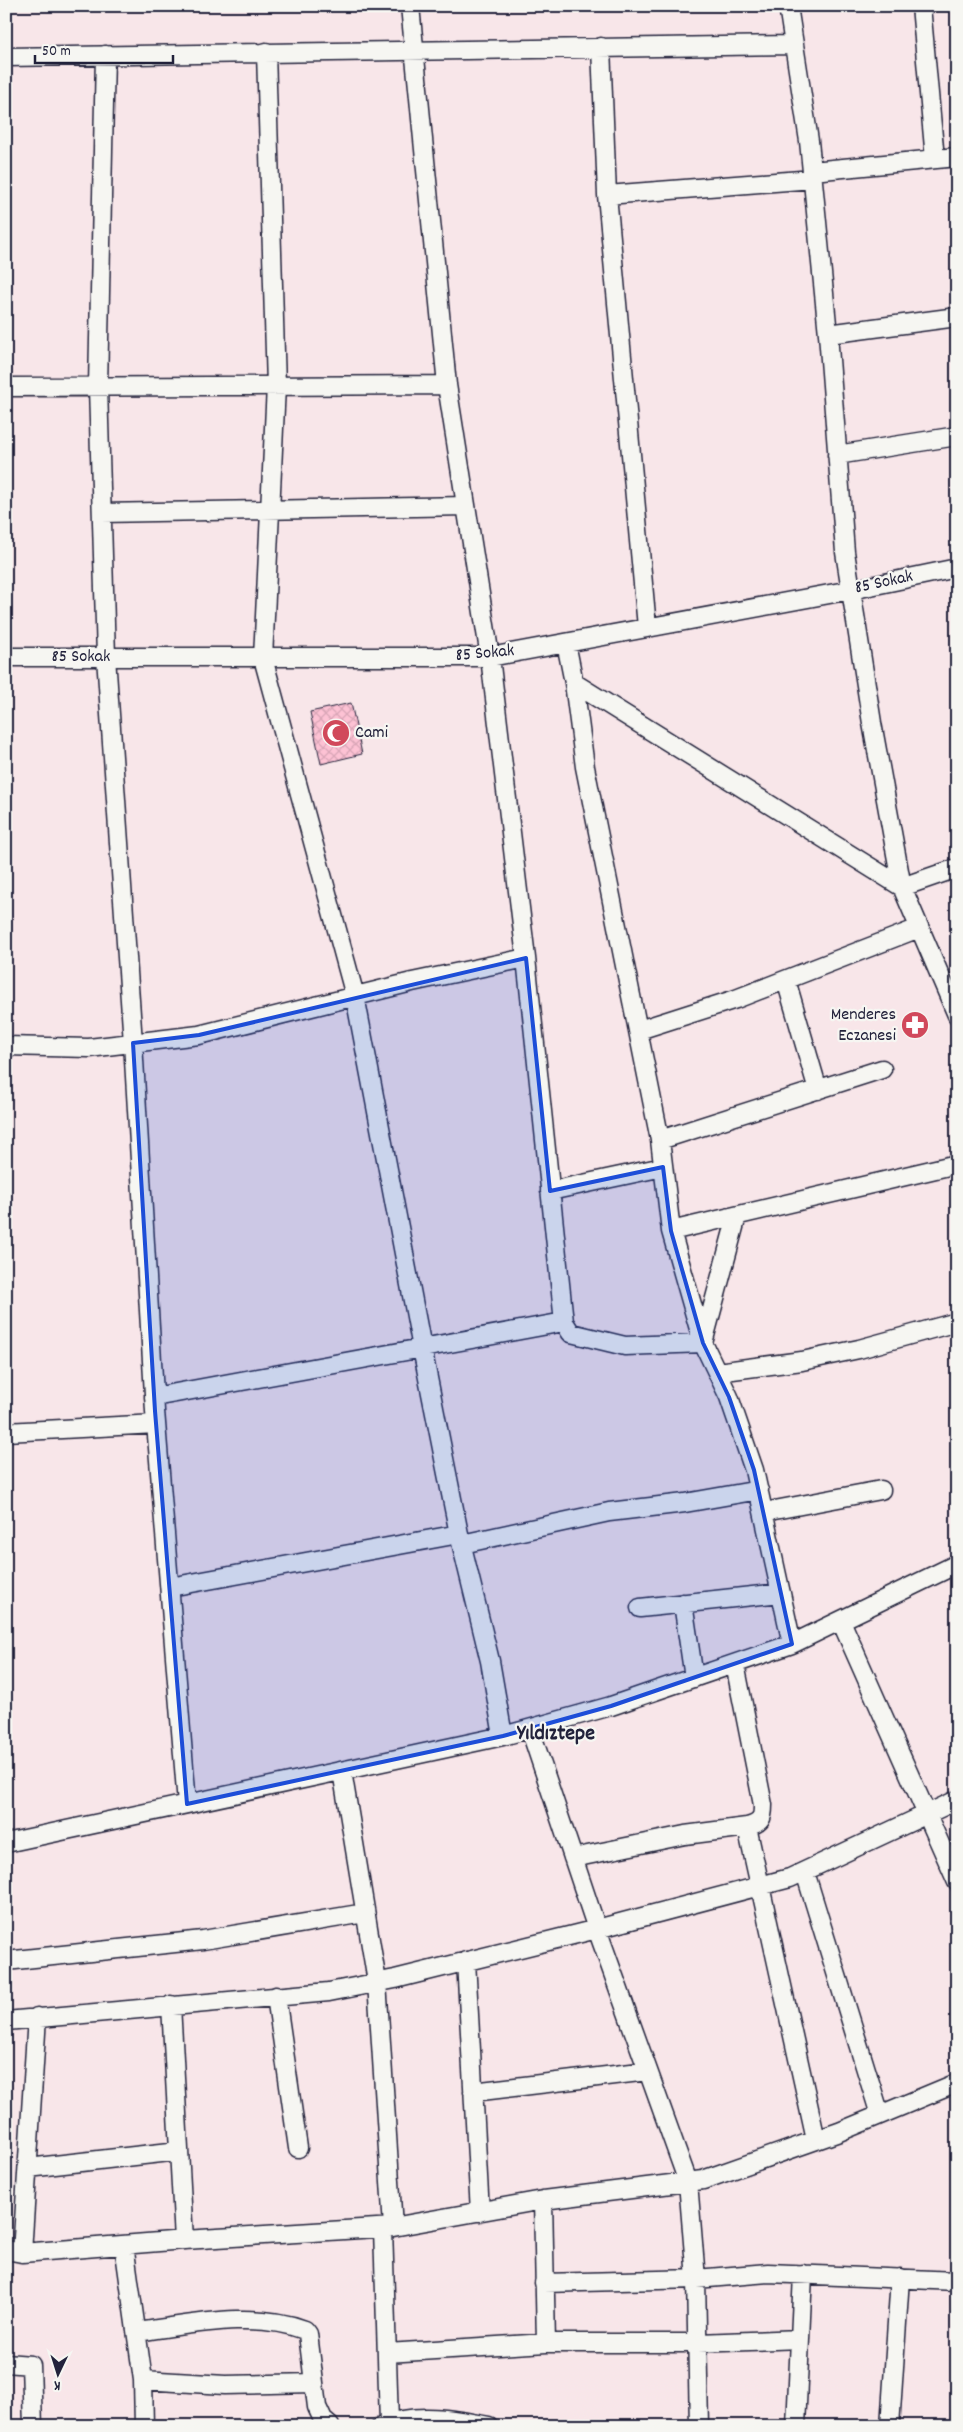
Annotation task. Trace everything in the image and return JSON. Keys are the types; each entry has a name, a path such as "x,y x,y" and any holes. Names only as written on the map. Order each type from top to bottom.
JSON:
{"street":[{"path":"410,6 412,49 447,385 490,657 526,958 564,1322 571,1333 625,1346 702,1343"},
{"path":"788,6 813,175 845,552 872,723 902,888 957,1015"},
{"path":"921,6 935,159"},
{"path":"6,57 412,49 794,45"},
{"path":"601,47 607,195 647,628"},
{"path":"266,52 276,386 264,658 355,996 422,1348 461,1539 490,1661 503,1736"},
{"path":"105,55 98,387 106,657 133,1043 154,1397 188,1804"},
{"path":"607,195 813,175 957,157"},
{"path":"828,334 957,317"},
{"path":"6,387 447,385"},
{"path":"837,455 957,436"},
{"path":"102,513 466,506"},
{"name":"85 Sokak","path":"6,657 490,657 851,590 957,568"},
{"path":"566,642 574,683 585,767 660,1140 672,1231 702,1343 729,1397 754,1470 792,1644"},
{"path":"574,683 902,888"},
{"path":"902,888 957,868"},
{"path":"639,1030 736,999 920,928"},
{"path":"6,1046 89,1048 199,1035 355,996 526,958"},
{"path":"786,980 818,1090"},
{"path":"660,1140 882,1069"},
{"path":"672,1231 957,1164"},
{"path":"550,1191 664,1167"},
{"path":"702,1343 737,1216"},
{"path":"154,1397 564,1322"},
{"path":"717,1372 802,1361 860,1349 957,1322"},
{"path":"6,1432 156,1424"},
{"path":"170,1587 461,1539 609,1512 759,1490"},
{"path":"764,1512 881,1490"},
{"path":"6,1842 503,1736 611,1706 792,1644 957,1564"},
{"path":"640,1608 781,1593"},
{"path":"683,1603 694,1678"},
{"path":"841,1621 957,1882"},
{"path":"573,1858 686,1835 747,1827 759,1823 763,1818 763,1805 735,1664"},
{"path":"530,1729 597,1930 688,2182 696,2280 699,2426"},
{"path":"342,1771 377,1982 388,2228 385,2424 412,2418 429,2418 454,2419 489,2426"},
{"path":"6,2021 329,1992 377,1982 597,1930 790,1878 957,1800"},
{"path":"747,1827 816,2140"},
{"path":"805,1872 880,2115"},
{"path":"6,1961 203,1940 365,1913"},
{"path":"466,1961 480,2212"},
{"path":"276,1996 298,2148"},
{"path":"171,2005 184,2240"},
{"path":"37,2017 28,2168 14,2252 388,2228 543,2200 703,2180 816,2140 957,2083"},
{"path":"474,2092 648,2071"},
{"path":"28,2168 179,2151"},
{"path":"543,2200 546,2343"},
{"path":"124,2245 143,2380 144,2426"},
{"path":"544,2283 696,2280 768,2273 957,2281"},
{"path":"796,2426 803,2274"},
{"path":"890,2426 900,2278"},
{"path":"137,2332 236,2320 258,2320 296,2326 305,2330 308,2334 320,2414 330,2426"},
{"path":"387,2353 546,2343 698,2343 800,2339"},
{"path":"6,2363 31,2364 33,2426"},
{"path":"143,2380 224,2385 314,2383"}],"highlighted area":[{"path":"526,958 550,1191 663,1167 671,1231 703,1343 729,1397 754,1470 792,1644 611,1706 503,1736 187,1804 155,1411 133,1043 199,1035"}],"building":[{"name":"Cami","path":"351,703 362,754 321,764 310,712"}],"place":[{"name":"Cami","path":"336,733"},
{"name":"Menderes Eczanesi","path":"915,1025"}],"district":[{"name":"Yıldıztepe","path":"556,1734"}]}
